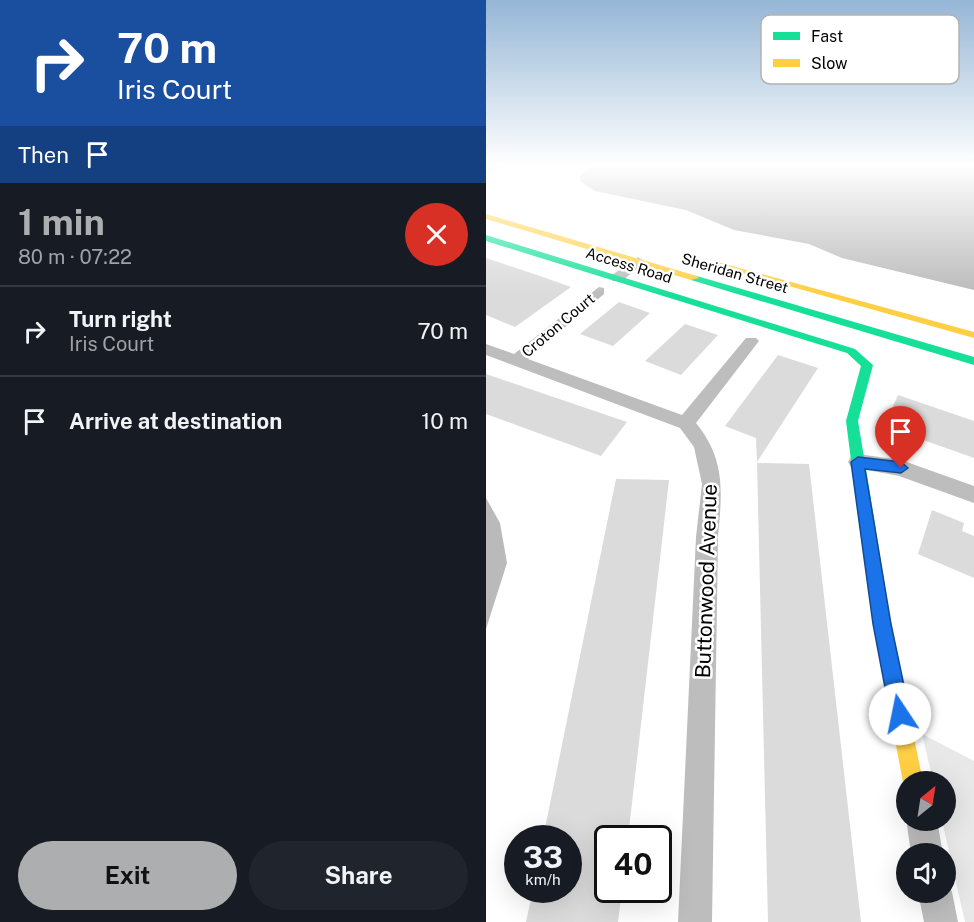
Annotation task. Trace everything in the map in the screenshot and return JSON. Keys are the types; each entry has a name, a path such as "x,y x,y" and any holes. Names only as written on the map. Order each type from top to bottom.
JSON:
{"main road":[{"name":"Sheridan Street","path":"486,216 974,361"},
{"name":"Access Road","path":"489,242 617,278 851,351 862,358 867,365 852,421 858,462"},
{"name":"Sheridan Street","path":"701,259 974,335"},
{"path":"858,462 882,624 911,771"}],"street":[{"path":"617,278 638,261"},
{"name":"Croton Court","path":"518,359 599,291"},
{"path":"486,349 686,423 752,340"},
{"name":"Buttonwood Avenue","path":"686,423 703,445 712,484 707,537 695,922"},
{"path":"858,462 901,468 974,495"},
{"path":"937,903 941,922"}],"shaded area":[{"path":"681,209 974,209 974,290 842,258 809,244 734,230"},
{"path":"486,498 500,523 507,563 486,629"},
{"path":"922,734 974,761 974,922 965,922 956,882 956,843 947,843 944,831 956,831 956,771 931,771"}],"building":[{"path":"486,258 571,287 515,327 486,315"},
{"path":"619,302 650,313 613,346 580,334"},
{"path":"685,324 718,335 681,375 645,361"},
{"path":"778,355 818,368 757,462 756,438 725,426"},
{"path":"486,374 627,422 601,456 486,414"},
{"path":"898,395 974,421 974,458 884,426"},
{"path":"757,463 809,464 861,922 768,922"},
{"path":"616,479 669,480 629,825 594,825 594,903 620,903 618,922 526,922 530,903 582,903 582,825 546,825"},
{"path":"932,510 964,523 962,531 974,536 974,578 918,554"}],"traffic: fast":[{"path":"486,238 851,351 867,365 852,421 868,530"},
{"path":"694,278 974,361"}],"traffic: slow":[{"path":"486,216 694,278"},
{"path":"717,263 974,335"},
{"path":"868,530 882,624 911,771"}],"route":[{"path":"900,714 882,624 858,462 901,468"}]}
